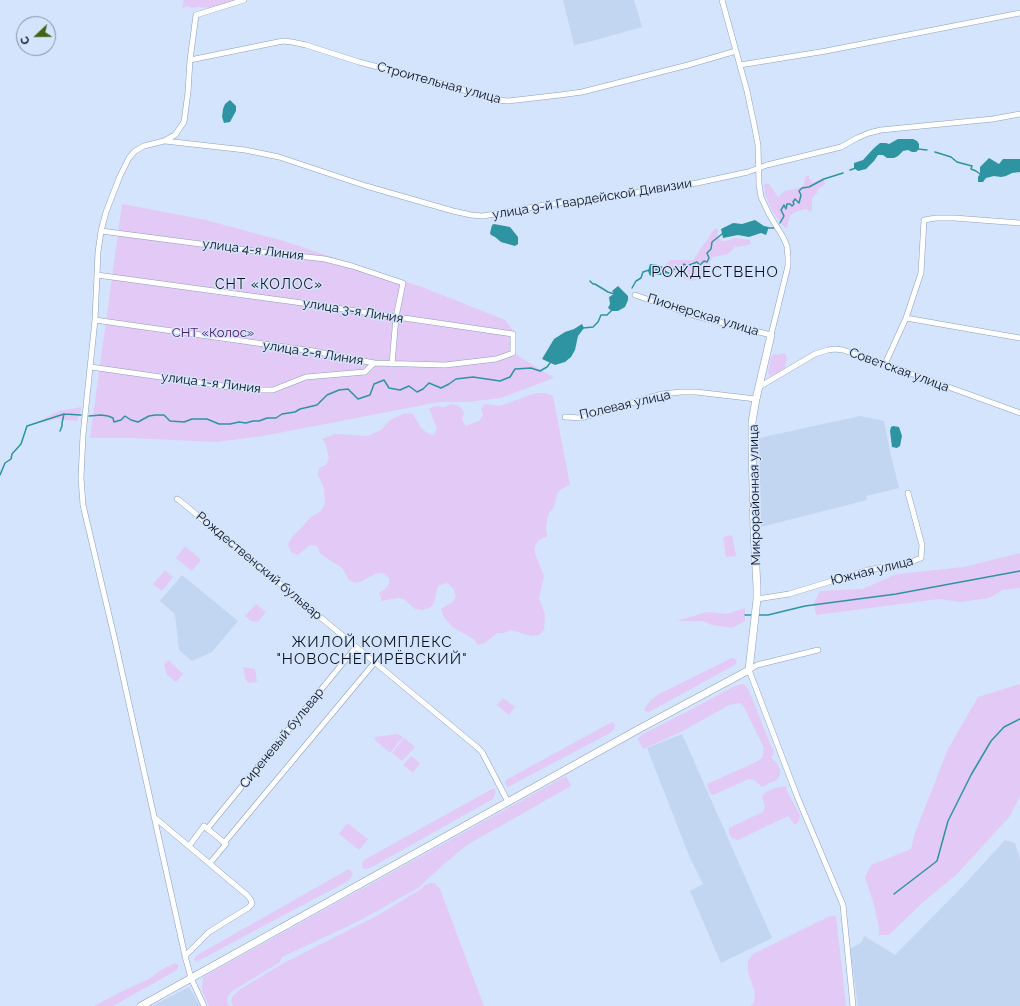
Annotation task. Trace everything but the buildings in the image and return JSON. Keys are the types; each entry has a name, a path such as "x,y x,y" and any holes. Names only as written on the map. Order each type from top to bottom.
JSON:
{"street":[{"path":"204,1006 191,978 185,956 114,636 83,505 81,478 83,435 95,320 98,252 106,212 120,176 129,158 135,151 144,146 164,141 175,135 184,122 196,15 244,0"},
{"name":"Микрорайонная улица","path":"722,0 754,124 758,145 759,184 761,197 787,246 788,258 788,266 756,399 752,422 757,599 749,670"},
{"path":"740,65 833,50 1020,13"},
{"name":"Строительная улица","path":"190,60 284,41 292,42 358,62 498,100 508,101 583,91 688,65 736,51"},
{"name":"улица 9-й Гвардейской Дивизии","path":"164,141 245,150 279,157 366,186 453,211 483,216 545,204 614,196 697,183 748,172 767,165 842,147 857,138 881,130 993,119 1020,114"},
{"path":"885,364 906,318 921,273 924,220 954,218 1020,223"},
{"name":"улица 4-я Линия","path":"101,231 325,259 352,266 402,283 396,317"},
{"name":"улица 3-я Линия","path":"97,275 513,334"},
{"name":"Пионерская улица","path":"635,295 696,316 771,335"},
{"path":"392,364 396,317"},
{"path":"906,318 1020,338"},
{"name":"улица 2-я Линия","path":"95,320 314,351 374,363 392,364 445,365 496,359 513,353 513,334"},
{"name":"Советская улица","path":"759,387 801,361 821,351 835,349 843,350 885,364 1020,413"},
{"name":"улица 1-я Линия","path":"91,367 251,390 273,390 306,377 365,372 374,363"},
{"name":"Полевая улица","path":"565,417 581,418 662,394 681,392 696,392 756,399"},
{"name":"Южная улица","path":"757,599 789,594 868,570 911,562 921,558 922,545 908,492"},
{"name":"Рождественский бульвар","path":"177,499 478,748 482,752 508,802"},
{"name":"Сиреневый бульвар","path":"189,846 356,647"},
{"path":"141,1006 757,665 818,650"},
{"name":"Сиреневый бульвар","path":"210,864 225,843 375,662"},
{"path":"749,670 795,790 843,905 853,1006"},
{"path":"154,817 247,895 252,904 248,908 208,932 185,956"},
{"path":"205,828 225,843"}],"shaded area":[{"path":"563,0 634,0 642,27 574,45"},
{"path":"230,100 236,106 236,111 230,122 224,123 222,117 223,109 225,104"},
{"path":"898,139 913,139 919,144 919,149 916,152 908,150 903,151 894,158 887,158 883,155 878,155 866,169 858,171 854,168 854,163 863,160 880,143 889,144"},
{"path":"989,158 999,164 1003,159 1020,159 1020,172 1001,177 994,176 986,178 983,182 978,182 980,167"},
{"path":"755,220 764,226 769,227 766,235 761,233 749,237 738,235 723,238 721,229 733,223 742,224"},
{"path":"494,224 510,227 518,237 518,244 515,246 501,242 491,235 492,225"},
{"path":"650,264 663,267 668,273 660,275 653,274 650,276 648,271"},
{"path":"618,286 628,296 628,300 625,307 618,311 612,311 608,308 610,304 609,297 614,294 612,291"},
{"path":"582,324 584,328 578,336 575,350 571,357 565,362 555,365 542,359 554,339"},
{"path":"860,416 884,421 899,488 866,496 867,500 761,527 759,438"},
{"path":"891,427 899,427 902,436 900,446 897,448 892,447 890,431"},
{"path":"182,575 238,621 212,652 192,661 179,650 175,614 160,601"},
{"path":"682,734 772,938 721,963 690,891 703,884 690,858 647,748"},
{"path":"1005,840 1015,843 1020,859 1020,1006 858,1006 850,949 862,942 864,936 895,955 963,886"},
{"path":"189,987 200,1006 152,1006"}],"green space":[{"path":"184,0 237,0 212,8 192,8 187,6 182,9"},
{"path":"806,176 809,176 813,183 823,178 825,183 819,188 812,199 811,212 804,209 794,213 790,216 787,227 785,228 772,211 765,193 764,185 766,183 770,185 778,197 785,191 803,187"},
{"name":"СНТ «Колос»","path":"122,204 206,220 287,242 422,287 505,320 516,334 515,354 554,378 501,398 467,402 439,402 263,436 216,442 131,438 90,438"},
{"path":"716,228 718,230 717,234 722,241 734,238 750,240 751,244 735,247 725,255 713,257 710,261 708,274 704,278 693,281 681,278 674,272 670,271 665,265 671,260 693,260"},
{"path":"785,353 787,358 785,368 783,371 771,376 768,373 771,357 775,354"},
{"path":"536,393 545,393 553,396 570,485 557,493 554,507 549,513 547,520 547,536 539,540 535,546 535,553 544,576 539,599 545,614 544,630 539,635 531,636 511,630 504,633 497,633 485,643 478,645 474,639 454,628 444,617 441,609 453,602 456,596 453,588 447,583 438,586 435,600 431,607 423,610 415,609 404,599 397,598 382,601 379,593 389,584 389,578 382,573 375,574 355,583 349,580 342,568 320,553 317,546 310,545 298,555 291,552 288,544 292,537 310,518 321,511 325,504 324,488 318,475 319,468 326,465 329,459 326,445 322,439 335,434 368,436 381,430 390,420 405,413 413,414 421,428 427,433 433,435 437,429 429,408 437,406 444,407 452,404 459,406 464,412 462,420 466,426 479,421 483,415 481,409 485,404 500,406"},
{"path":"82,407 77,421 57,419 34,424 59,411"},
{"path":"732,535 736,556 726,557 723,537"},
{"path":"185,546 201,560 192,571 176,558"},
{"path":"1020,553 1020,588 1003,590 989,598 961,602 939,599 816,615 814,603 820,591 863,589 897,574 964,567"},
{"path":"165,570 173,577 162,591 153,584"},
{"path":"256,604 266,612 258,622 251,621 245,616"},
{"path":"745,608 745,621 732,628 712,625 702,621 677,621 707,612 727,614"},
{"path":"732,658 737,660 736,664 731,667 649,712 644,710 651,700 659,694"},
{"path":"168,660 183,674 176,682 167,675 164,665"},
{"path":"243,667 255,669 257,682 248,683 245,679"},
{"path":"743,684 749,691 774,753 771,758 777,763 780,770 780,775 777,780 762,787 754,780 749,779 713,795 709,792 707,784 762,758 764,748 744,707 740,703 729,705 681,732 643,749 638,739 641,735 733,687"},
{"path":"1020,684 1020,796 1010,816 956,875 922,903 889,935 879,935 879,927 874,905 865,877 871,865 911,849 915,833 948,749 978,697"},
{"path":"503,698 515,707 509,715 497,705"},
{"path":"612,722 615,725 614,729 610,733 508,787 505,784 506,780"},
{"path":"397,734 403,737 390,753 375,740 375,737"},
{"path":"404,738 415,747 402,761 392,753"},
{"path":"411,756 420,763 413,773 403,765"},
{"path":"566,776 571,786 467,845 418,888 359,921 282,957 280,962 231,992 228,996 227,1002 230,1006 209,1006 202,991 203,977"},
{"path":"786,786 787,791 800,816 799,821 795,825 788,816 738,840 732,838 729,834 729,828 763,812 765,807 762,796 766,792 775,788"},
{"path":"494,788 496,792 493,799 372,867 367,869 363,868 362,864 364,860"},
{"path":"347,823 368,839 359,850 339,834"},
{"path":"349,869 353,873 348,881 196,962 194,959 199,954"},
{"path":"430,883 435,883 440,889 484,1006 233,1006 231,1002 232,997 239,990 282,964 380,914"},
{"path":"830,916 836,916 846,1006 751,1006 754,1002 755,993 748,972 748,961 753,954"},
{"path":"175,963 179,965 177,970 113,1006 94,1006 151,978 159,971"}],"waterway":[{"path":"918,149 927,150"},
{"path":"935,152 951,157 957,162 972,166 971,169 982,174"},
{"path":"850,170 856,168"},
{"path":"780,223 784,216 781,210 784,205 786,209 787,204 792,206 795,199 799,203 801,195 799,191 802,188 809,187 824,179 843,173"},
{"path":"769,228 774,228"},
{"path":"666,272 671,274 674,269 681,268 684,264 687,266 697,262 700,265 704,261 707,262 709,258 707,253 711,249 712,242 724,234"},
{"path":"632,288 636,281 641,278 643,272 649,270"},
{"path":"590,281 593,284 614,294"},
{"path":"583,328 593,327 598,322 601,315 607,315 612,310"},
{"path":"89,416 108,416 113,418 114,422 121,420 125,416 138,422 149,416 164,415 170,421 184,422 192,419 207,419 219,424 239,422 246,423 267,418 276,418 282,414 295,412 300,409 317,405 327,395 339,390 348,389 358,399 370,395 374,384 384,380 389,388 400,390 409,386 417,392 429,383 441,388 456,379 473,377 500,381 510,377 515,369 531,368 540,371 547,367 550,363"},
{"path":"60,431 64,414"},
{"path":"0,475 5,463 11,459 12,454 21,444 27,426 64,414 81,415"},
{"path":"759,615 768,615 805,606 896,594 1020,571"},
{"path":"745,615 751,615"},
{"path":"894,894 937,861 948,821 971,775 991,741 1004,727 1020,719"}],"district":[{"name":"РОЖДЕСТВЕНО","path":"715,272"},
{"name":"СНТ «КОЛОС»","path":"269,285"},
{"name":"ЖИЛОЙ КОМПЛЕКС \"НОВОСНЕГИРЁВСКИЙ\"","path":"372,650"}]}
